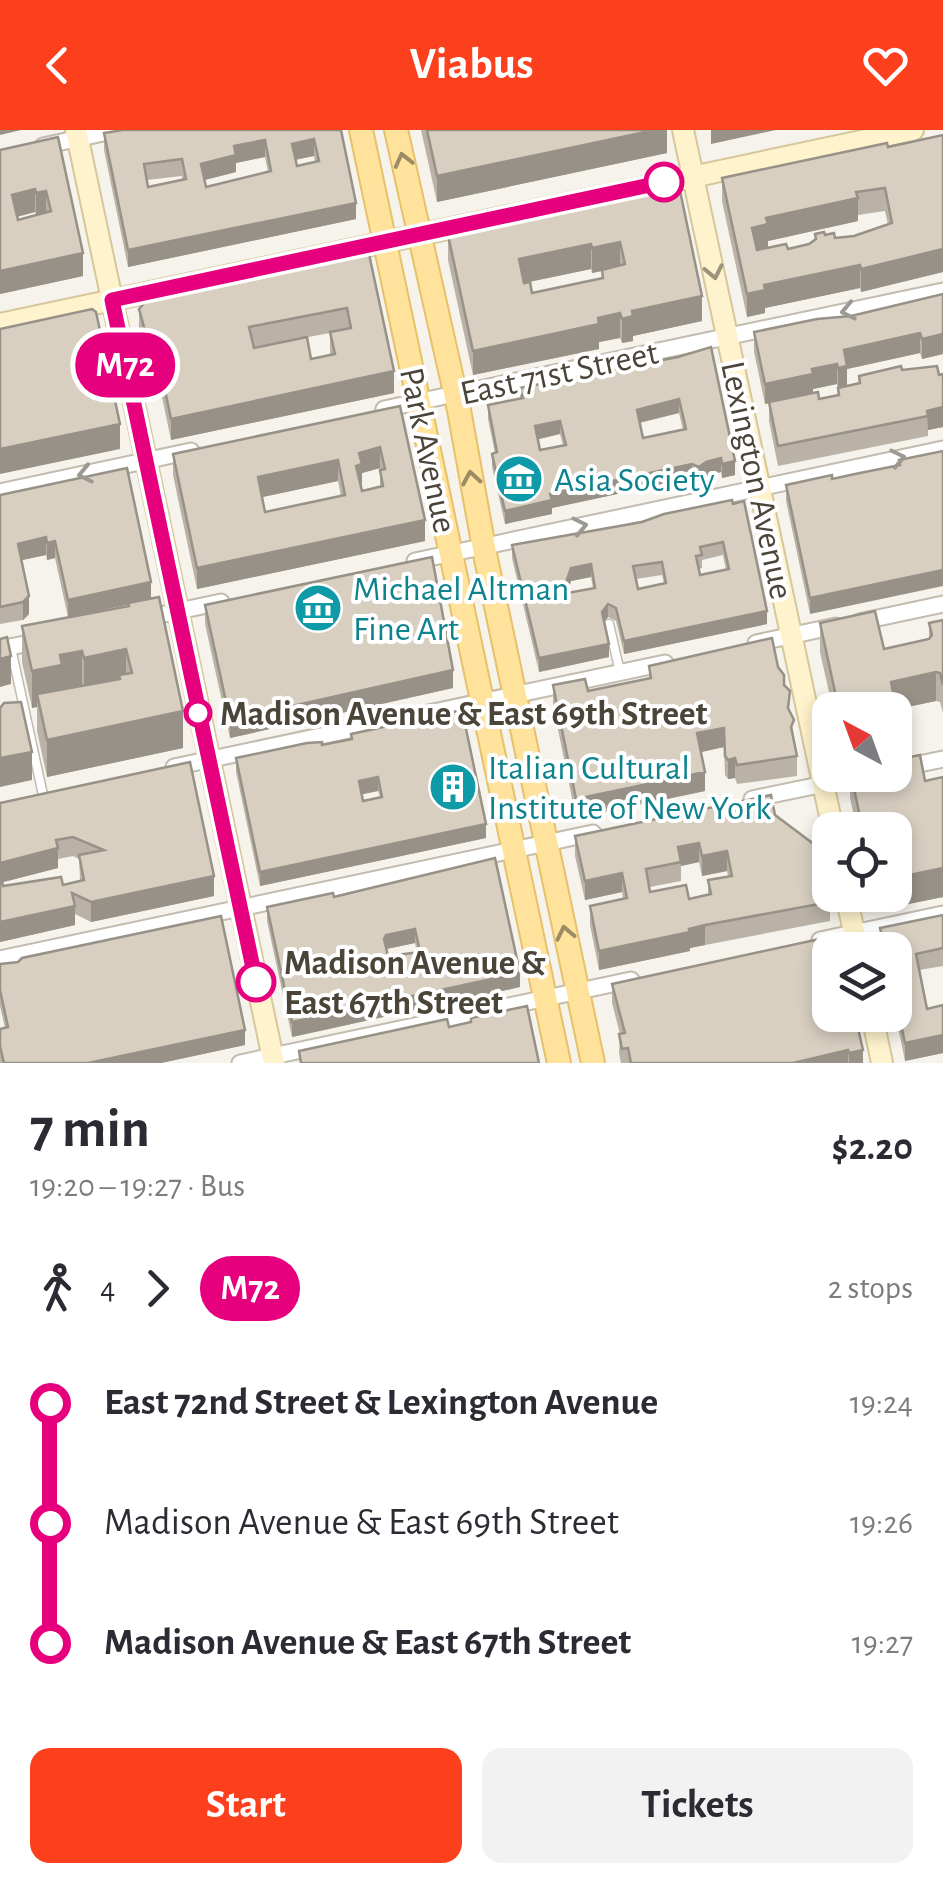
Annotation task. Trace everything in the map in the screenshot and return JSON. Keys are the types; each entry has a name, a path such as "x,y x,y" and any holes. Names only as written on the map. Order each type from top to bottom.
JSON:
{"main road":[{"name":"Park Avenue","path":"361,130 559,1063"},
{"name":"Park Avenue","path":"396,130 456,394 483,546 592,1063"},
{"name":"Lexington Avenue","path":"684,130 812,733"},
{"path":"0,324 913,130"},
{"path":"77,134 273,1059"},
{"path":"876,1032 882,1063"}],"street":[{"path":"19,151 77,134 117,130"},
{"name":"East 71st Street","path":"359,415 943,291"},
{"path":"0,492 204,448"},
{"path":"394,565 943,449"},
{"path":"120,624 232,600"},
{"path":"736,648 943,604"},
{"path":"5,648 66,635"},
{"path":"152,772 678,660"},
{"path":"912,765 943,759"},
{"path":"733,804 812,786"},
{"path":"36,796 61,791"},
{"path":"0,959 603,831"},
{"path":"885,932 943,914"},
{"path":"804,943 812,943"},
{"path":"240,1063 648,976"}],"lane":[{"path":"610,624 620,672"},
{"path":"5,648 36,796"}],"building":[{"path":"341,130 356,203 128,250 104,133","holes":["314,139 319,161 297,166 292,144","265,140 271,171 206,187 201,164 236,155 234,146","182,159 186,179 148,187 144,164"]},
{"path":"427,130 655,130 437,176"},
{"path":"943,135 943,249 861,269 860,265 764,285 765,290 747,294 722,178 887,143 888,147","holes":["885,188 892,223 854,236 815,234 816,239 809,244 788,249 786,244 757,250 752,228 768,224 766,218 858,198 856,192"]},
{"path":"58,137 83,253 0,271 0,150","holes":["35,189 36,193 46,191 51,211 18,220 12,195"]},
{"path":"679,186 702,296 632,311 633,316 622,319 620,313 598,318 599,324 473,351 448,235","holes":["620,242 625,264 602,270 603,278 532,293 530,282 524,283 519,259"]},
{"path":"369,254 394,371 171,419 162,376 157,377 149,356 139,309 149,298","holes":["347,308 351,328 330,332 335,354 311,359 307,337 254,348 249,327"]},
{"path":"943,294 943,334 922,339 920,333 844,350 847,366 812,369 813,374 765,384 754,332 851,316"},
{"path":"92,309 96,312 120,424 0,449 0,329"},
{"path":"711,347 735,461 722,464 721,458 699,467 692,464 550,494 552,500 505,511 492,454 497,452 488,405 523,398 520,388","holes":["679,399 686,429 643,438 637,410","560,421 566,445 540,450 535,426"]},
{"path":"901,366 902,370 937,366 939,375 943,374 943,407 927,411 928,416 778,446 769,402 818,392 819,399 839,395 838,388 860,383 859,376"},
{"path":"400,406 425,520 197,568 173,454","holes":["380,447 385,469 380,470 383,486 362,491 356,466 362,464 359,453","338,460 345,495 265,512 258,477"]},
{"path":"943,451 943,570 810,598 786,485 900,465 899,460"},
{"path":"127,468 151,582 68,600 55,541 47,543 46,537 18,544 29,596 23,602 0,607 0,495"},
{"path":"744,501 767,611 624,641 616,608 608,604 602,612 609,644 539,658 512,545 642,522 664,514","holes":["723,542 729,569 700,575 696,556 702,555 700,547","662,562 666,583 638,589 633,566","591,564 595,588 562,594 571,568"]},
{"path":"432,557 453,670 230,720 205,605"},
{"path":"159,597 183,711 47,740 37,694 120,679 119,675 132,673 126,649 84,658 82,651 60,655 62,665 32,671 22,626"},
{"path":"875,611 884,649 929,639 929,623 943,620 943,685 940,673 936,672 891,682 893,692 835,692 820,623"},
{"path":"7,637 11,656 0,659 0,639"},
{"path":"772,638 784,685 790,691 788,708 794,720 791,727 797,756 737,765 735,758 728,760 725,756 724,728 697,733 705,772 576,799 553,685 585,679 588,691 651,678 649,666"},
{"path":"21,702 32,752 0,758 0,708 4,703"},
{"path":"462,710 486,824 260,872 236,758 307,743 322,745 352,739 351,734","holes":["378,777 382,797 363,801 359,781"]},
{"path":"920,755 925,781 943,777 943,868 912,874 912,812 859,812 855,792 912,792 912,757"},
{"path":"190,762 214,876 91,902 72,893 75,906 0,922 0,873 3,886 61,877 63,885 84,880 79,855 104,850 73,837 56,840 58,848 0,863 0,803"},
{"path":"771,795 775,815 812,843 812,905 705,925 689,929 690,932 599,951 590,906 627,898 622,873 585,881 575,836","holes":["699,843 702,856 727,851 732,876 708,880 711,894 689,899 686,885 650,892 646,869 681,862 678,847"]},
{"path":"495,858 520,973 292,1022 267,907 333,893 334,897","holes":["415,929 420,952 388,956 384,939 386,935"]},
{"path":"943,915 943,948 916,954 927,1009 943,1005 943,1035 905,1043 903,1032 912,1032 912,932 881,932 880,928"},
{"path":"221,916 245,1030 88,1063 4,1063 0,1029 8,1027 0,990 0,964"},
{"path":"812,941 812,1032 859,1032 863,1050 793,1063 631,1063 628,1048 622,1049 619,1034 625,1033 612,984"},
{"path":"527,1006 539,1063 301,1063 299,1051 447,1019 449,1027"}],"bus line":[{"name":"M72","path":"256,982 112,300 664,182"}],"place":[{"name":"Asia Society","path":"519,479"},
{"name":"Michael Altman Fine Art","path":"318,608"},
{"name":"Madison Avenue & East 69th Street","path":"198,713"},
{"name":"Italian Cultural Institute of New York","path":"453,787"},
{"name":"Madison Avenue & East 67th Street","path":"256,982"}]}
